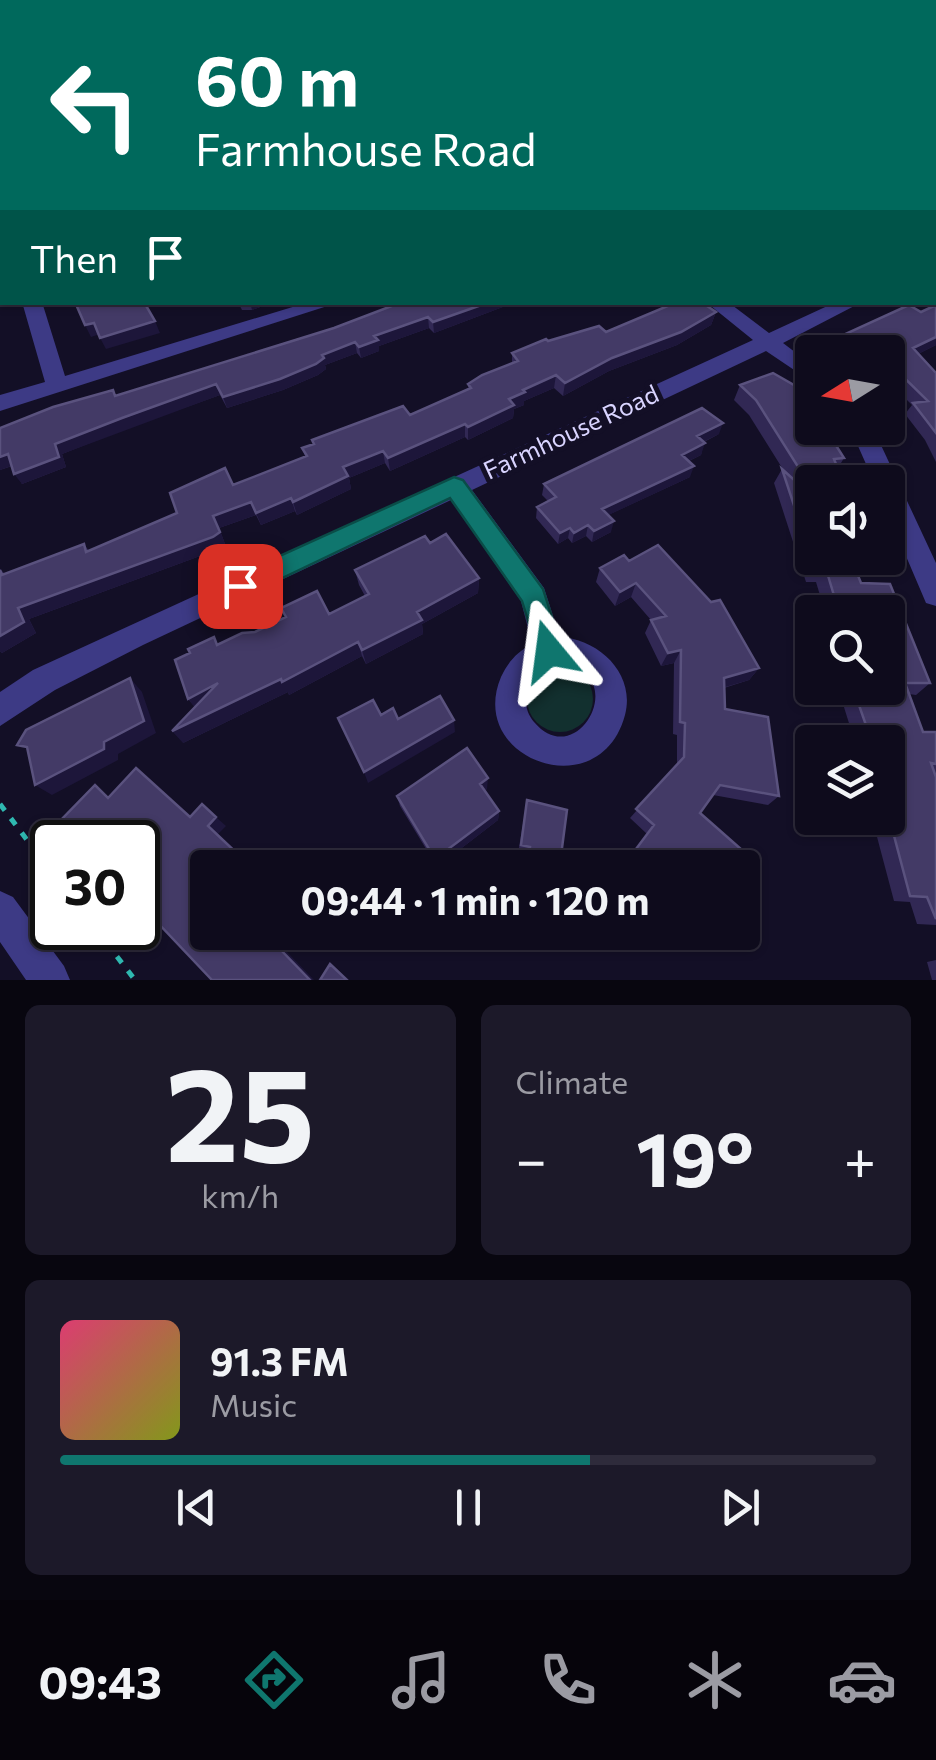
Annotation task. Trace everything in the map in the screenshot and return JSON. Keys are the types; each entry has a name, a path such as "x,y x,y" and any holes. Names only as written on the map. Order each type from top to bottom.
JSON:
{"street":[{"path":"33,305 58,386"},
{"path":"0,403 321,305"},
{"path":"719,305 795,361"},
{"name":"Farmhouse Road","path":"0,712 44,680 133,636 846,305"},
{"path":"454,486 534,597 549,651"},
{"path":"905,524 936,594"},
{"path":"0,910 50,980"}],"path":[{"path":"0,804 30,843"},
{"path":"112,950 135,980"}],"green space":[{"path":"560,666 583,676 593,699 583,722 560,732 537,722 527,699 537,676"}],"building":[{"path":"76,305 146,305 155,321 100,338 94,323 85,325"},
{"path":"394,305 481,305 433,322 428,317 374,336 378,340 359,347 355,342 280,379 223,397 216,384 55,444 59,457 14,474 8,454 0,457 0,428 53,407 113,390 115,396 334,328"},
{"path":"670,305 706,305 716,312 681,332 612,358 565,383 556,375 523,390 509,399 514,405 468,427 465,424 388,458 383,451 343,467 348,476 293,502 291,498 256,513 251,502 213,516 220,532 213,537 18,608 24,622 0,636 0,570 2,575 84,544 86,552 177,513 170,493 225,468 233,485 307,456 302,448 314,444 312,440 403,406 410,415 471,388 468,384 482,375 518,361 512,353 546,339 599,326 606,332"},
{"path":"909,305 921,312 936,307 936,337 913,348 936,373 936,433 913,403 928,401 905,379 905,335 843,335"},
{"path":"773,373 795,386 795,445 836,445 844,458 834,459 836,465 797,465 756,400 740,385"},
{"path":"702,408 723,423 697,436 705,443 682,455 694,466 602,509 614,521 594,531 588,525 574,533 570,528 560,533 537,507 556,497 544,484"},
{"path":"782,469 795,481 795,508"},
{"path":"446,534 479,578 417,612 422,620 362,650 358,642 282,682 281,679 172,731 218,683 188,699 175,660 190,653 188,649 214,637 217,645 242,633 255,632 286,617 281,608 317,591 329,614 369,594 355,570 425,536 430,543"},
{"path":"658,545 711,602 720,600 759,668 724,678 725,709 768,717 779,796 720,785 700,813 742,850 635,850 654,825 636,809 684,757 685,723 680,722 681,650 668,653 651,620 666,616 636,583 620,592 600,568 624,555 629,561"},
{"path":"828,575 858,575 861,583 890,584 894,595 834,595"},
{"path":"905,621 930,683 905,683"},
{"path":"130,678 144,721 104,742 104,749 35,785 27,747 17,745 26,730"},
{"path":"905,683 923,732 936,732 936,764 931,763 936,777 936,919 927,897 910,896 894,835 905,835 905,725 866,725 859,705 905,705"},
{"path":"440,696 454,720 364,772 338,718 373,700 381,715 393,708 398,719"},
{"path":"467,748 488,778 480,784 499,811 447,850 430,850 397,796"},
{"path":"136,768 190,817 202,804 216,817 208,826 233,850 190,850 190,950 281,950 310,980 212,980 160,925 160,820 61,820 95,785 108,798"},
{"path":"527,800 567,810 562,848 571,850 530,850 521,845"},
{"path":"330,964 347,980 320,980"}],"route":[{"path":"240,586 454,486 534,597 549,651"}]}
